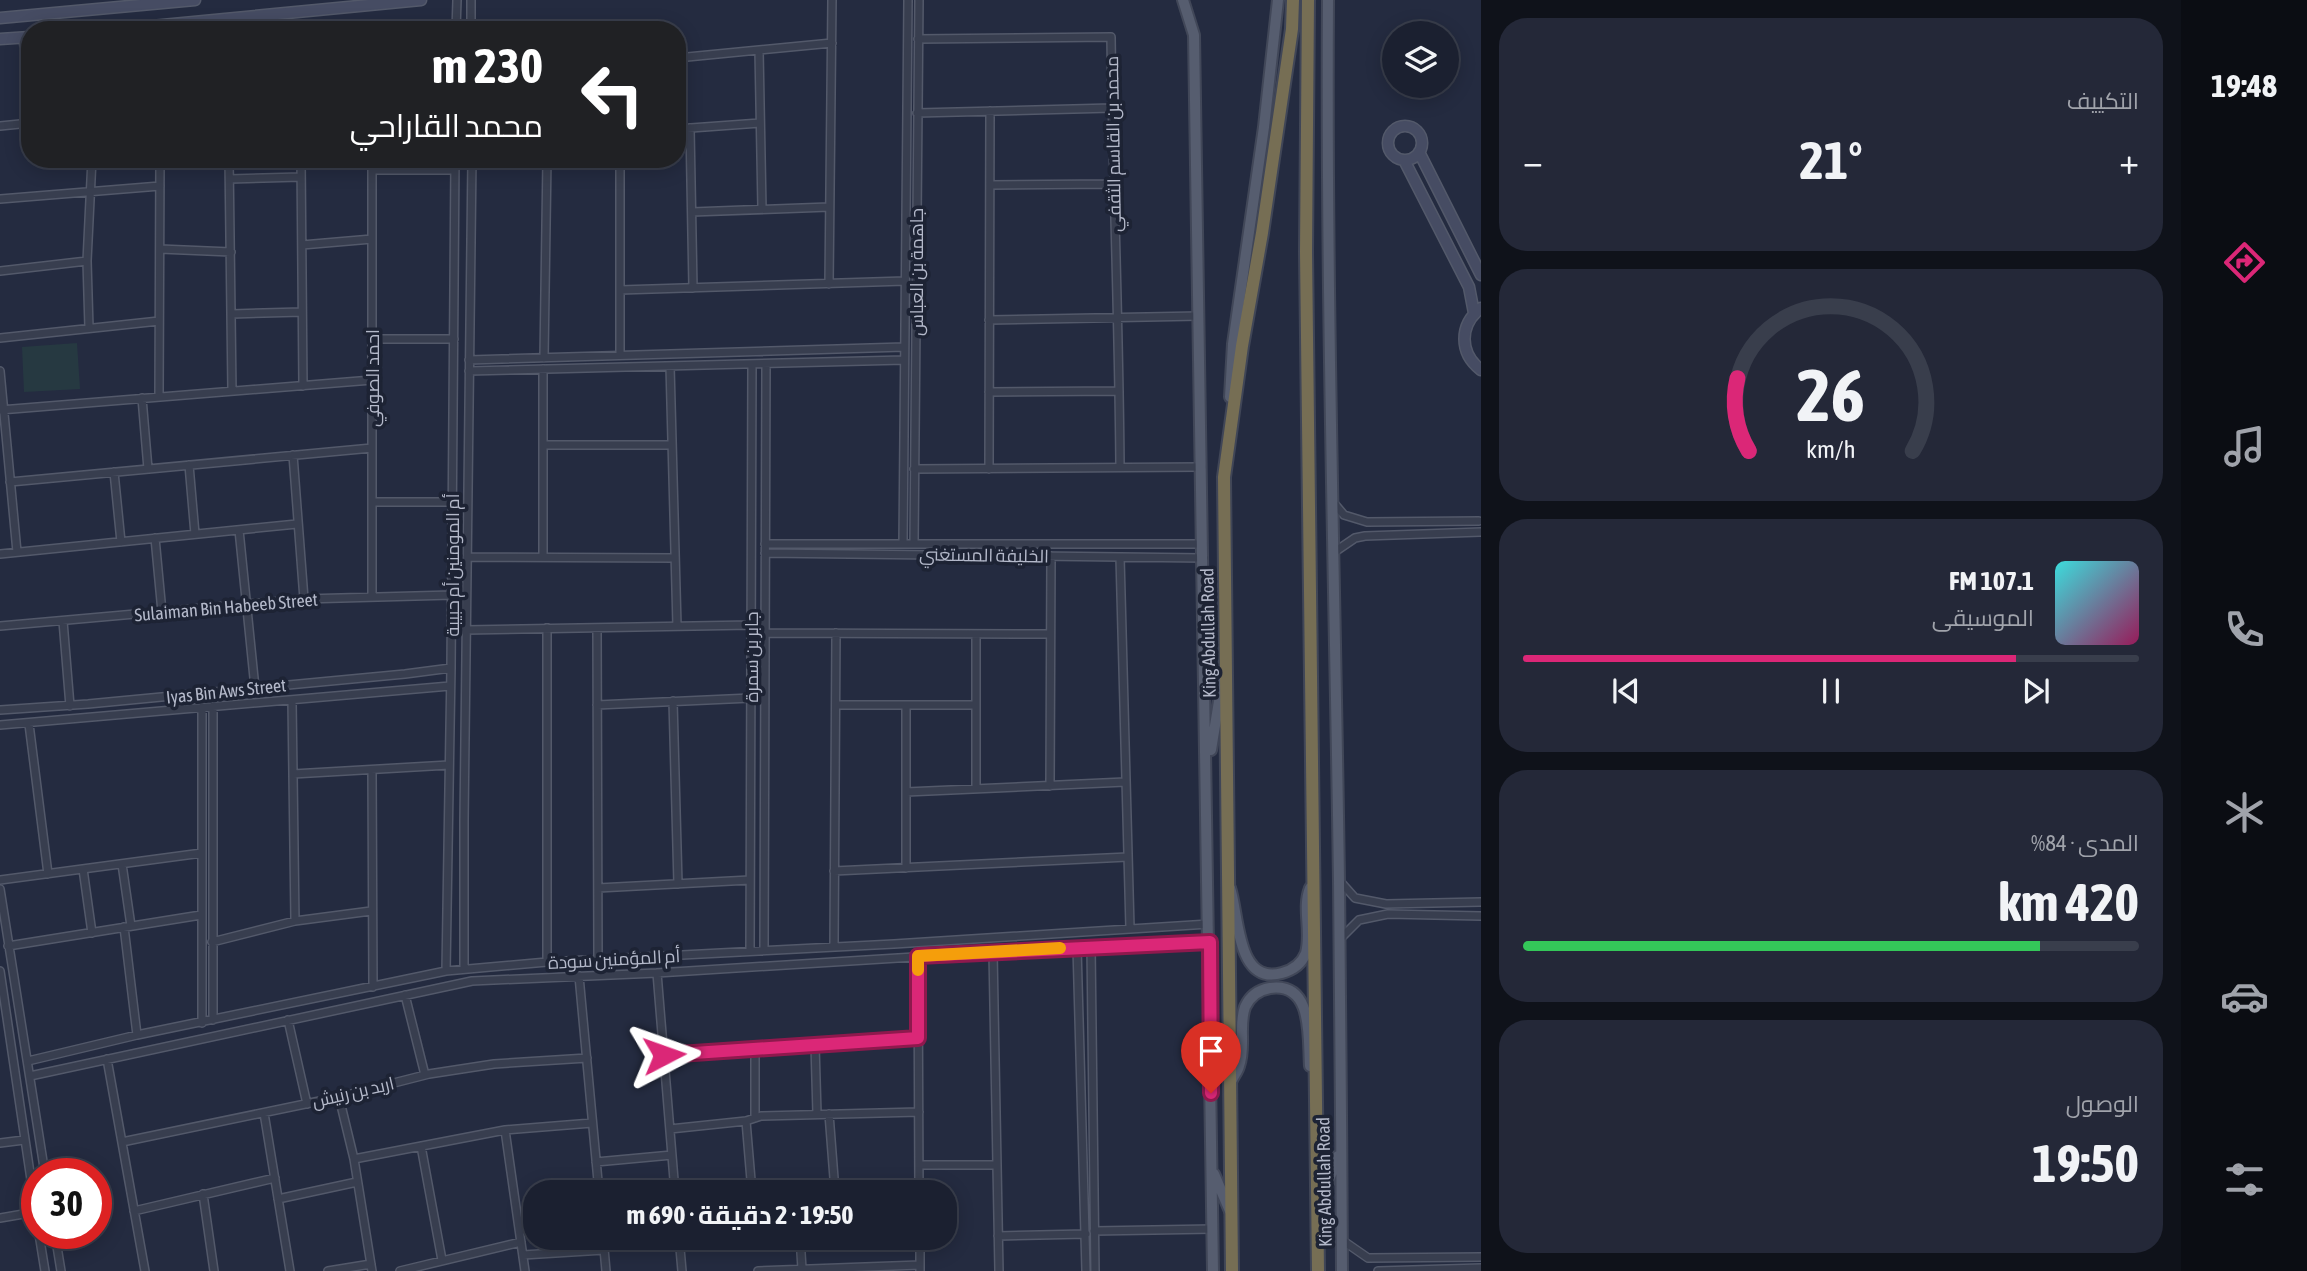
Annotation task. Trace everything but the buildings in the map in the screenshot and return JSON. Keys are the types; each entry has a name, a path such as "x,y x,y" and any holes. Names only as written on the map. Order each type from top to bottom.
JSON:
{"highway":[{"name":"King Abdullah Road","path":"1232,1271 1224,477 1292,29 1293,0"},
{"name":"King Abdullah Road","path":"1308,0 1306,252 1318,1271"}],"main road":[{"path":"0,18 195,0"},
{"path":"206,21 421,0"},
{"path":"1183,0 1194,35 1204,544 1213,1271"},
{"path":"1224,477 1233,344 1278,0"},
{"name":"King Abdullah Road","path":"1328,0 1327,223 1339,880 1342,1271"},
{"path":"0,39 21,37"},
{"path":"1406,126 1418,131 1422,139 1419,152 1413,158 1404,160 1392,155 1388,146 1389,138 1397,127 1406,126"},
{"path":"1419,152 1481,275"},
{"path":"1404,160 1469,287 1478,311 1467,324 1464,343 1471,360 1481,370"},
{"path":"1207,777 1225,663"},
{"path":"1311,706 1335,705"},
{"path":"1229,886 1236,904 1244,954 1255,968 1269,974 1277,974 1294,968 1306,952 1308,892 1314,882"},
{"path":"1232,1080 1240,1064 1245,1006 1259,991 1279,988 1298,997 1304,1006 1310,1065 1316,1086"},
{"path":"1318,1209 1340,1148"},
{"path":"1212,1168 1231,1215"}],"street":[{"path":"456,21 457,0"},
{"path":"471,0 471,21"},
{"path":"829,284 832,0"},
{"name":"جاهمة بن العباس","path":"903,544 908,0"},
{"name":"جاهمة بن العباس","path":"914,544 919,0"},
{"path":"248,17 248,21"},
{"name":"محمد بن القاسم الثقفي","path":"918,39 1111,37 1113,184 1119,317 1120,467"},
{"path":"686,57 832,43"},
{"path":"759,50 762,209"},
{"path":"917,113 1112,108"},
{"path":"989,468 990,111"},
{"path":"686,128 760,123"},
{"path":"0,126 21,124"},
{"path":"690,128 693,288"},
{"path":"89,328 88,261 92,168"},
{"path":"159,397 160,168"},
{"path":"229,168 232,391"},
{"path":"301,168 303,386"},
{"name":"أم المومنين أم حبيبة","path":"464,969 472,168"},
{"path":"544,358 547,168"},
{"path":"620,168 620,355"},
{"path":"372,170 455,170"},
{"name":"احمد الصوفي","path":"372,170 372,597"},
{"name":"أم المومنين أم حبيبة","path":"446,971 455,170"},
{"path":"230,179 301,177"},
{"path":"990,185 1113,184"},
{"path":"0,199 160,186"},
{"path":"692,212 829,207"},
{"path":"302,245 372,239"},
{"path":"160,249 231,252"},
{"path":"0,271 88,261"},
{"path":"620,290 905,281"},
{"path":"232,314 302,312"},
{"path":"989,320 1199,316"},
{"path":"0,338 159,321"},
{"path":"372,339 454,339"},
{"path":"470,360 904,347"},
{"path":"469,371 904,360"},
{"name":"جابر بن سمرة","path":"764,950 766,363"},
{"name":"جابر بن سمرة","path":"750,951 752,364"},
{"path":"670,366 677,626"},
{"path":"543,558 544,369"},
{"path":"0,371 17,552"},
{"path":"2,410 372,380"},
{"path":"989,392 1119,391"},
{"path":"142,398 148,468"},
{"path":"544,445 672,445"},
{"path":"10,482 372,448"},
{"path":"293,455 303,599"},
{"path":"189,465 195,534"},
{"path":"914,469 1202,467"},
{"path":"114,472 121,542"},
{"path":"1332,554 1355,538 1365,536 1481,532 1480,517 1367,522 1344,515 1333,501"},
{"path":"372,502 452,502"},
{"path":"0,554 297,524"},
{"path":"239,530 255,688"},
{"path":"155,538 162,612"},
{"name":"الخليفة المستغني","path":"765,548 903,544 1204,544"},
{"name":"الخليفة المستغني","path":"765,548 1204,558"},
{"path":"1050,786 1051,556"},
{"path":"467,557 675,558"},
{"path":"1120,557 1130,928"},
{"name":"Sulaiman Bin Habeeb Street","path":"0,626 303,599 452,595"},
{"path":"63,621 69,705"},
{"path":"466,630 751,625"},
{"path":"547,628 547,962"},
{"path":"597,628 598,960"},
{"path":"765,633 1049,634"},
{"path":"834,946 836,633"},
{"path":"976,634 976,789"},
{"name":"Iyas Bin Aws Street","path":"0,710 451,668"},
{"name":"Iyas Bin Aws Street","path":"0,725 450,686"},
{"path":"597,705 751,698"},
{"path":"292,701 295,921"},
{"path":"673,701 678,884"},
{"path":"836,705 976,705"},
{"path":"906,705 906,868"},
{"path":"213,706 213,1020"},
{"path":"202,707 202,1023"},
{"path":"29,724 48,874"},
{"path":"293,774 449,765"},
{"path":"372,769 373,988"},
{"path":"906,792 1125,782"},
{"path":"0,880 202,853"},
{"path":"834,871 1128,857"},
{"path":"122,864 137,1035"},
{"path":"83,869 92,933"},
{"path":"598,888 750,880"},
{"path":"1339,880 1355,898 1386,904 1481,901 1481,910"},
{"path":"0,889 43,1158"},
{"path":"212,942 295,921 371,911"},
{"path":"1339,940 1359,920 1388,914 1481,916"},
{"path":"8,946 201,915"},
{"name":"أم المؤمنين سودة","path":"28,1061 137,1035 446,971 547,962 1209,923"},
{"name":"أم المؤمنين سودة","path":"30,1076 472,981 657,973 1091,946 1210,942"},
{"path":"1091,946 1095,1271"},
{"path":"1077,947 1086,1271"},
{"path":"993,952 999,1271"},
{"path":"918,956 919,1180"},
{"path":"0,971 27,1158"},
{"path":"657,973 674,1180"},
{"path":"579,976 598,1180"},
{"path":"405,995 425,1075"},
{"path":"288,1020 307,1104"},
{"path":"664,1055 918,1038"},
{"path":"815,1045 817,1114"},
{"path":"755,1049 755,1118"},
{"name":"اربد بن رنيش","path":"122,1142 340,1097 425,1075 494,1064 587,1058"},
{"path":"107,1059 144,1270 135,1271"},
{"path":"328,1271 371,1267 354,1158 340,1097"},
{"path":"264,1112 290,1271"},
{"path":"670,1129 755,1118 919,1112"},
{"path":"829,1114 834,1180"},
{"path":"746,1121 751,1180"},
{"path":"354,1158 505,1130 593,1123"},
{"path":"505,1130 526,1271"},
{"path":"0,1143 24,1140"},
{"path":"421,1146 442,1260"},
{"path":"596,1162 672,1155"},
{"path":"919,1165 997,1165"},
{"path":"134,1211 275,1178"},
{"path":"278,1199 357,1182"},
{"path":"204,1194 214,1271"},
{"path":"0,1218 21,1217"},
{"path":"1094,1231 1213,1228"},
{"path":"998,1236 1086,1234"},
{"path":"1342,1240 1368,1258 1481,1257"},
{"path":"400,1271 521,1242"},
{"path":"41,1249 45,1271"},
{"path":"57,1249 61,1271"},
{"path":"523,1255 604,1250 606,1271"},
{"path":"680,1250 682,1271"},
{"path":"801,1250 802,1269"},
{"path":"758,1271 920,1268 920,1250"},
{"path":"1378,1271 1481,1268"}],"shaded area":[{"path":"77,343 80,389 24,392 22,347"}],"slow traffic":[{"path":"918,970 918,956 1060,948"}],"route":[{"path":"664,1055 918,1038 918,956 1210,942 1211,1093"}]}
